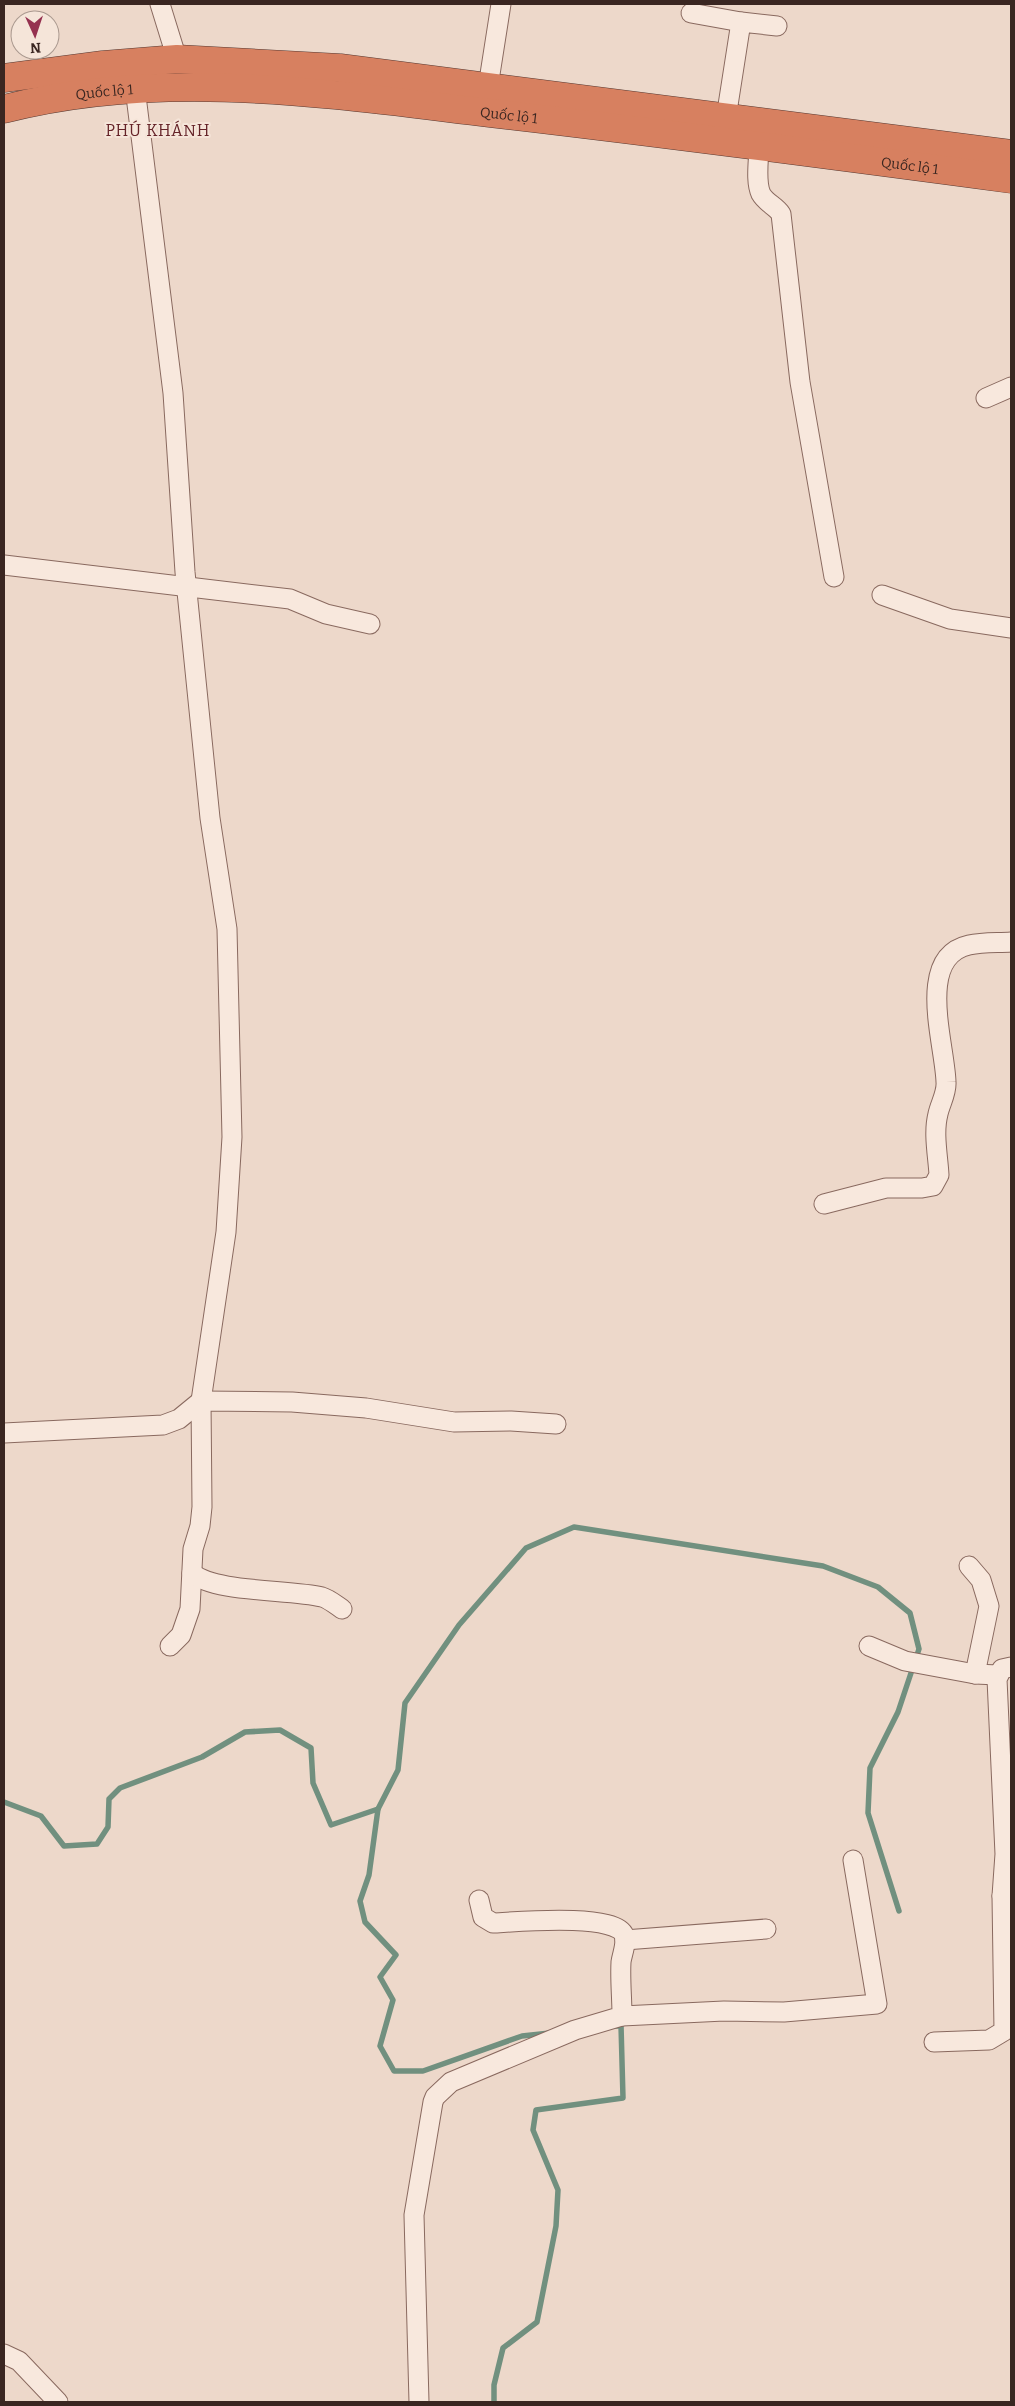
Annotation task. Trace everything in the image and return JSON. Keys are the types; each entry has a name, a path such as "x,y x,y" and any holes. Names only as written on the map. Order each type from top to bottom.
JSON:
{"highway":[{"name":"Quốc lộ 1","path":"4,78 103,65 177,60 340,68 486,99 759,145 1011,179"},
{"name":"Quốc lộ 1","path":"4,109 50,97 136,88 226,86 371,98 486,99 726,118 1011,154"}],"street":[{"path":"160,4 177,60"},
{"path":"486,99 501,4"},
{"path":"691,13 777,26"},
{"path":"726,118 741,22"},
{"path":"136,88 173,393 186,586 210,818 227,929 232,1137 226,1232 201,1401 202,1507 200,1526 193,1549 188,1619 181,1635 170,1646"},
{"path":"759,145 761,194 767,202 776,206 781,214 800,382 834,577"},
{"path":"986,398 1011,387"},
{"path":"4,565 290,599 326,614 370,624"},
{"path":"882,595 950,619 1011,628"},
{"path":"824,1204 886,1188 922,1188 933,1186 937,1181 939,1175 938,1115 946,1082 938,1007 938,977 941,967 958,949 969,945 1011,942"},
{"path":"4,1433 162,1424 179,1419 201,1401 292,1402 366,1408 454,1422 511,1421 556,1424"},
{"path":"969,1566 981,1580 989,1606 975,1674"},
{"path":"192,1573 199,1579 218,1584 322,1597 342,1609"},
{"path":"868,1646 905,1661 975,1674 1005,1671 998,1703 1007,1896 1004,2031 989,2040 934,2042"},
{"path":"419,2402 414,2215 435,2096 450,2082 575,2030 622,2016 724,2011 784,2012 877,2004 853,1860"},
{"path":"479,1900 483,1917 493,1923 566,1920 600,1924 619,1929 623,1933 625,1940 621,1962 622,2016"},
{"path":"625,1940 766,1929"},
{"path":"4,2354 19,2361 58,2402"}],"waterway":[{"path":"4,1802 41,1816 64,1846 97,1844 108,1827 109,1799 120,1788 202,1757 245,1732 280,1730 311,1748 313,1783 331,1825 378,1809 398,1770 405,1703 459,1625 526,1548 574,1527 823,1566 878,1587 910,1613 919,1649 898,1712 870,1768 868,1813 899,1911"},
{"path":"378,1809 369,1875 360,1901 365,1922 396,1955 380,1977 393,2000 380,2046 394,2071 423,2071 522,2036 550,2033"},
{"path":"494,2402 494,2385 503,2348 537,2322 556,2226 558,2190 533,2130 536,2110 623,2098 621,2025 616,2026"}],"district":[{"name":"PHÚ KHÁNH","path":"158,130"}]}
